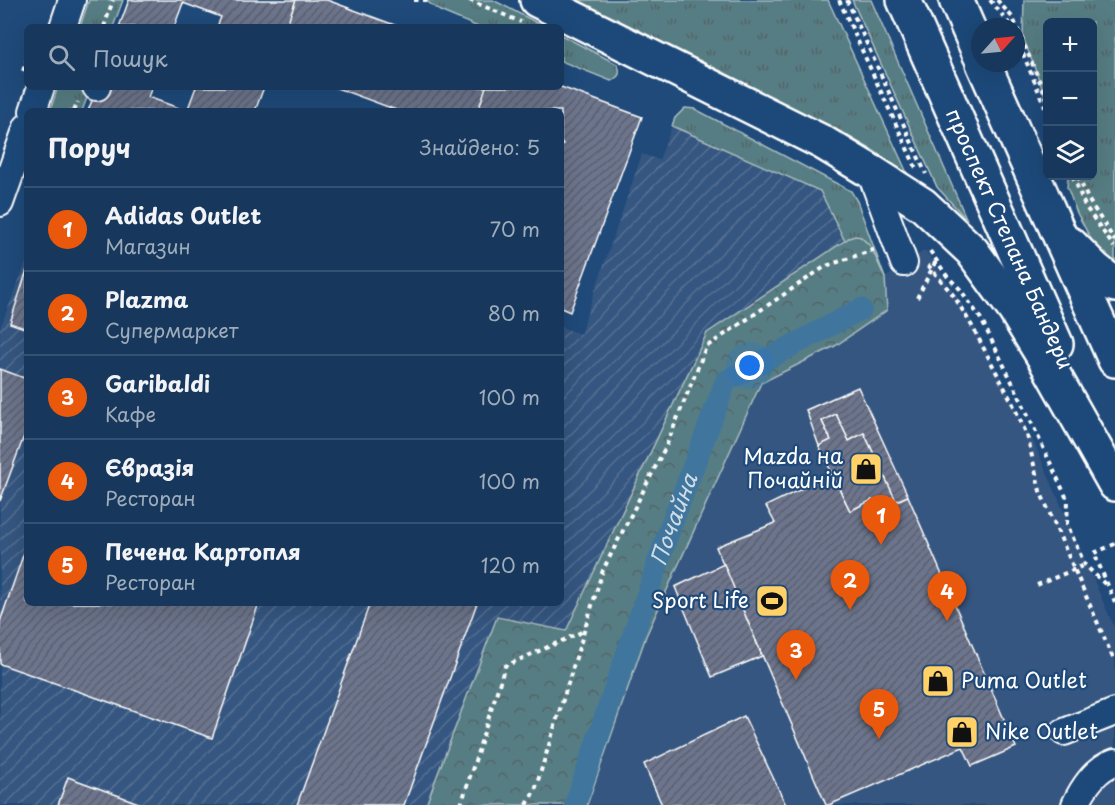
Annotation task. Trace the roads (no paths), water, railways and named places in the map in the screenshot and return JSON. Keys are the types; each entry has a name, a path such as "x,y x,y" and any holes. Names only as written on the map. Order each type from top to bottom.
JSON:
{"main road":[{"name":"проспект Степана Бандери","path":"904,0 1115,477"},
{"path":"956,0 971,35"},
{"path":"529,11 558,24"},
{"path":"564,27 822,142 870,171 924,190 1015,310 1115,484"},
{"path":"987,72 1115,360"},
{"path":"1056,230 1095,269 1115,285"}],"street":[{"path":"64,24 72,0"},
{"path":"34,108 40,90"},
{"path":"0,203 24,135"},
{"path":"870,171 908,255"},
{"path":"1064,732 1115,712"},
{"path":"1075,805 1093,777 1110,763 1115,762"}],"waterway":[{"name":"Почайна","path":"575,805 670,528 726,381 861,309"}],"place":[{"name":"Mazda на Почайній","path":"866,469"},
{"name":"Adidas Outlet","path":"881,545"},
{"name":"Sport Life","path":"772,601"},
{"name":"Plazma","path":"850,610"},
{"name":"Євразія","path":"947,621"},
{"name":"Garibaldi","path":"796,680"},
{"name":"Puma Outlet","path":"938,681"},
{"name":"Nike Outlet","path":"962,732"},
{"name":"Печена Картопля","path":"879,739"}]}
